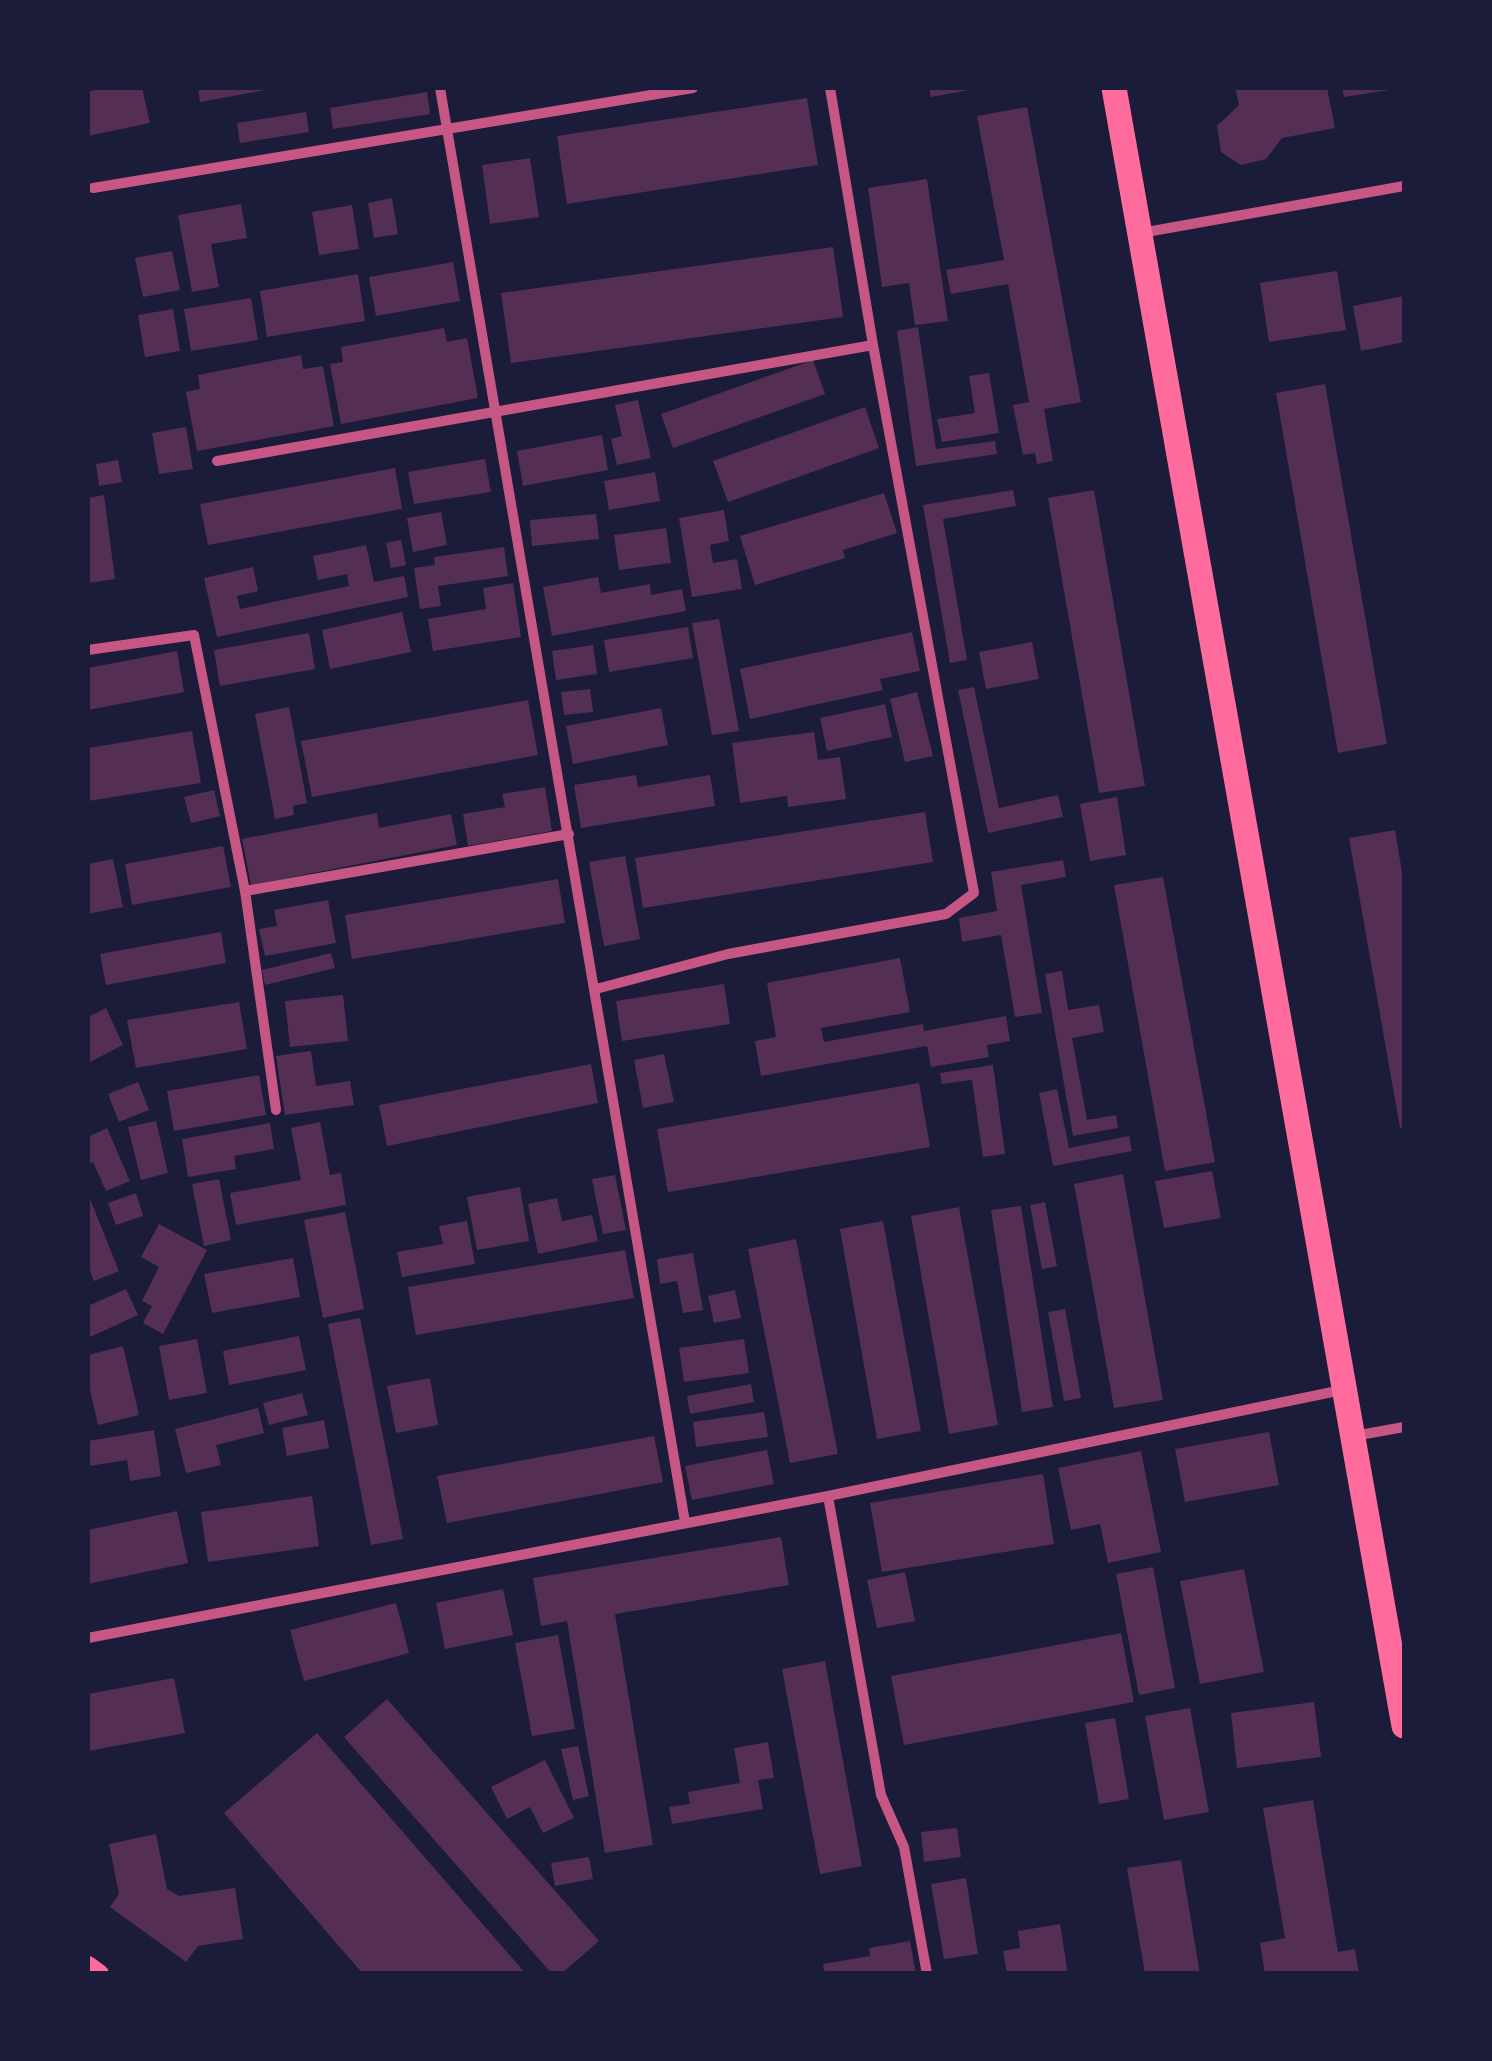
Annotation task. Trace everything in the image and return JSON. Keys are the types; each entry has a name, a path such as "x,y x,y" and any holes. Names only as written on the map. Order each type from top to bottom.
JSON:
{"main road":[{"path":"1114,88 1404,1726"},
{"path":"88,1966 99,1974"}],"street":[{"path":"440,88 685,1522"},
{"path":"93,188 693,88"},
{"path":"596,989 728,954 946,914 974,894 830,88"},
{"path":"1140,233 1404,186"},
{"path":"217,461 873,345"},
{"path":"88,650 194,635 244,891 276,1110"},
{"path":"244,891 568,834"},
{"path":"88,1638 828,1496 1344,1389"},
{"path":"1353,1436 1404,1427"},
{"path":"828,1496 881,1794 904,1847 928,1974"}],"building":[{"path":"101,88 142,88 150,123 88,136 88,92"},
{"path":"198,88 270,88 271,89 200,102"},
{"path":"929,88 975,88 975,89 931,97"},
{"path":"1235,88 1327,88 1335,128 1282,138 1266,159 1241,165 1221,152 1217,126 1239,105"},
{"path":"1342,88 1389,88 1390,90 1344,97"},
{"path":"427,92 430,114 333,129 330,108"},
{"path":"807,98 818,165 567,204 557,136"},
{"path":"1027,107 1081,402 1044,409 1053,461 1037,464 1035,453 1023,455 1013,405 1029,402 1008,284 951,294 946,270 1004,260 977,116"},
{"path":"306,112 309,132 240,143 237,123"},
{"path":"530,158 539,217 490,224 482,165"},
{"path":"927,179 948,321 915,325 909,283 882,287 868,188"},
{"path":"392,198 398,234 374,238 368,203"},
{"path":"241,204 247,238 211,244 219,287 192,292 178,215"},
{"path":"352,205 359,249 319,255 312,212"},
{"path":"833,247 843,317 511,363 501,293"},
{"path":"172,251 180,290 143,297 135,258"},
{"path":"453,262 460,301 376,316 369,277"},
{"path":"1337,271 1346,330 1269,342 1260,283"},
{"path":"358,274 365,321 267,337 260,291"},
{"path":"1404,296 1404,342 1361,351 1353,306"},
{"path":"251,298 258,340 191,351 184,309"},
{"path":"173,309 180,351 145,357 138,315"},
{"path":"918,327 936,449 995,441 997,454 916,466 897,331"},
{"path":"444,328 447,342 467,338 478,398 341,424 330,364 343,362 341,347"},
{"path":"301,355 303,369 323,366 334,426 197,451 186,392 200,389 198,375"},
{"path":"813,360 825,394 673,448 661,414"},
{"path":"989,373 999,433 942,442 937,419 975,413 969,376"},
{"path":"1325,384 1387,744 1338,753 1276,393"},
{"path":"638,400 651,458 617,465 611,439 622,436 615,405"},
{"path":"865,407 879,448 728,502 713,461"},
{"path":"186,427 193,469 159,474 152,433"},
{"path":"602,435 608,470 523,486 517,451"},
{"path":"485,459 491,492 414,504 408,472"},
{"path":"118,460 122,482 99,486 96,464"},
{"path":"395,468 402,509 208,545 200,504"},
{"path":"655,472 660,501 609,510 604,481"},
{"path":"1013,490 1016,506 943,519 967,660 950,663 923,505"},
{"path":"1094,490 1145,786 1099,793 1048,498"},
{"path":"884,493 897,533 843,550 845,558 755,585 740,536"},
{"path":"104,495 115,579 88,583 88,498"},
{"path":"724,510 729,541 710,545 713,563 737,559 742,589 692,597 679,518"},
{"path":"441,512 447,545 413,552 407,518"},
{"path":"596,514 599,539 532,546 530,520"},
{"path":"666,528 671,563 619,570 614,535"},
{"path":"401,540 406,565 391,568 386,543"},
{"path":"366,545 374,582 404,576 408,597 217,637 204,578 253,567 258,591 237,596 240,609 349,586 347,574 318,580 313,556"},
{"path":"504,547 508,576 438,586 441,606 420,609 414,568 435,565 434,557"},
{"path":"598,577 601,593 650,584 651,595 682,589 686,611 552,636 543,587"},
{"path":"513,583 521,637 433,651 428,619 486,609 483,588"},
{"path":"402,612 411,652 330,669 322,630"},
{"path":"719,619 739,731 712,735 692,623"},
{"path":"688,627 693,658 609,672 604,640"},
{"path":"912,632 920,671 880,679 883,690 750,719 740,669"},
{"path":"309,633 315,669 220,686 214,650"},
{"path":"1032,642 1039,679 986,689 979,652"},
{"path":"593,645 597,674 556,680 552,651"},
{"path":"177,651 184,692 88,710 88,668"},
{"path":"974,687 999,808 1058,795 1063,817 988,833 958,690"},
{"path":"590,689 593,712 564,715 561,692"},
{"path":"917,692 933,756 905,762 890,699"},
{"path":"528,700 538,755 312,797 301,741"},
{"path":"885,704 892,737 827,751 820,718"},
{"path":"289,707 307,803 293,806 294,815 275,819 255,714"},
{"path":"661,708 668,745 573,764 566,726"},
{"path":"192,731 201,783 88,801 88,748"},
{"path":"814,732 818,760 840,757 846,799 788,807 787,796 740,803 732,743"},
{"path":"636,775 638,787 710,775 715,806 581,828 574,785"},
{"path":"545,787 552,831 468,846 463,814 505,807 502,794"},
{"path":"214,790 220,816 191,823 184,797"},
{"path":"1117,797 1126,855 1090,861 1080,804"},
{"path":"925,812 933,862 643,908 635,858"},
{"path":"377,813 379,828 451,814 457,845 251,885 242,839"},
{"path":"1395,830 1404,884 1404,1127 1400,1128 1349,838"},
{"path":"223,846 231,887 132,905 125,864"},
{"path":"625,856 640,939 604,946 589,862"},
{"path":"113,859 123,907 88,914 88,864"},
{"path":"1063,860 1066,877 1021,885 1042,1013 1015,1017 1001,935 962,942 959,918 997,911 991,872"},
{"path":"1163,877 1215,1162 1165,1171 1114,885"},
{"path":"558,879 565,923 352,959 345,915"},
{"path":"328,900 336,943 265,956 259,929 277,926 274,910"},
{"path":"221,932 226,963 106,985 100,954"},
{"path":"331,953 335,968 265,985 262,970"},
{"path":"900,958 910,1012 821,1028 824,1042 923,1024 924,1031 1006,1016 1010,1041 987,1045 989,1057 931,1067 927,1046 761,1076 755,1041 776,1037 767,983"},
{"path":"1062,971 1068,1010 1099,1005 1104,1032 1072,1038 1087,1120 1116,1115 1118,1128 1073,1136 1045,974"},
{"path":"724,984 730,1024 622,1041 616,1001"},
{"path":"343,995 348,1041 290,1047 285,1001"},
{"path":"239,1002 247,1049 136,1068 127,1020"},
{"path":"106,1008 123,1045 88,1063 88,1017"},
{"path":"311,1051 316,1086 350,1081 354,1105 285,1115 276,1056"},
{"path":"664,1054 674,1102 643,1108 634,1060"},
{"path":"591,1064 598,1103 387,1146 379,1105"},
{"path":"993,1065 1005,1154 983,1157 972,1080 942,1084 940,1073"},
{"path":"259,1075 266,1115 174,1131 167,1091"},
{"path":"138,1082 149,1110 119,1122 108,1094"},
{"path":"919,1083 930,1147 668,1192 657,1129"},
{"path":"1057,1089 1069,1148 1129,1136 1132,1151 1053,1166 1039,1093"},
{"path":"156,1121 168,1173 141,1180 128,1127"},
{"path":"320,1122 330,1175 341,1173 346,1205 236,1225 230,1193 301,1180 291,1128"},
{"path":"270,1123 274,1149 234,1156 236,1169 188,1177 182,1139"},
{"path":"107,1128 130,1181 106,1191 93,1162 88,1165 88,1137"},
{"path":"1212,1171 1221,1218 1164,1228 1155,1181"},
{"path":"1123,1174 1163,1400 1114,1408 1074,1184"},
{"path":"615,1175 626,1230 603,1234 592,1179"},
{"path":"219,1179 231,1240 204,1246 192,1184"},
{"path":"520,1187 529,1241 477,1250 467,1197"},
{"path":"136,1193 143,1216 116,1225 108,1203"},
{"path":"88,1194 119,1271 94,1281 88,1266"},
{"path":"557,1198 562,1221 592,1215 598,1241 538,1254 528,1204"},
{"path":"1045,1202 1057,1266 1042,1269 1030,1205"},
{"path":"1021,1206 1053,1407 1022,1412 991,1210"},
{"path":"959,1207 998,1425 949,1434 911,1216"},
{"path":"345,1212 364,1309 323,1318 304,1220"},
{"path":"467,1221 475,1264 402,1277 397,1252 443,1244 439,1226"},
{"path":"883,1221 921,1431 877,1439 840,1229"},
{"path":"159,1224 207,1250 163,1334 143,1323 152,1306 142,1301 159,1267 141,1257"},
{"path":"796,1239 838,1454 790,1463 748,1249"},
{"path":"625,1250 634,1298 416,1335 408,1287"},
{"path":"693,1253 703,1310 683,1313 677,1281 660,1284 657,1259"},
{"path":"293,1258 300,1297 212,1313 204,1274"},
{"path":"126,1289 138,1315 88,1338 88,1306"},
{"path":"735,1290 741,1318 714,1323 708,1296"},
{"path":"1065,1309 1081,1398 1064,1401 1048,1312"},
{"path":"360,1318 403,1539 371,1545 328,1324"},
{"path":"299,1336 306,1370 229,1385 223,1351"},
{"path":"197,1339 207,1393 169,1400 159,1346"},
{"path":"744,1339 749,1373 684,1382 679,1348"},
{"path":"123,1346 139,1415 98,1425 88,1381 88,1355"},
{"path":"430,1378 438,1425 396,1433 387,1386"},
{"path":"751,1384 754,1402 690,1414 687,1396"},
{"path":"302,1393 308,1415 269,1425 263,1403"},
{"path":"258,1408 264,1433 216,1445 221,1465 186,1473 175,1429"},
{"path":"764,1412 768,1437 696,1447 693,1422"},
{"path":"324,1420 329,1448 287,1456 282,1428"},
{"path":"154,1430 161,1476 130,1481 127,1460 89,1466 88,1441"},
{"path":"1269,1432 1279,1485 1185,1502 1175,1449"},
{"path":"654,1436 663,1482 447,1523 437,1476"},
{"path":"767,1450 774,1484 692,1500 685,1466"},
{"path":"1141,1451 1161,1552 1108,1563 1100,1524 1071,1530 1058,1468"},
{"path":"1043,1474 1054,1544 882,1572 870,1503"},
{"path":"312,1496 319,1546 208,1562 201,1512"},
{"path":"177,1511 188,1563 88,1584 88,1530"},
{"path":"781,1537 789,1585 615,1614 653,1845 605,1853 567,1621 541,1626 533,1578"},
{"path":"1153,1567 1175,1688 1139,1695 1116,1574"},
{"path":"1244,1569 1264,1672 1200,1684 1180,1581"},
{"path":"905,1572 915,1621 877,1628 867,1580"},
{"path":"503,1589 513,1635 445,1649 436,1603"},
{"path":"396,1603 409,1653 304,1681 290,1630"},
{"path":"1121,1633 1134,1702 904,1745 891,1676"},
{"path":"558,1635 575,1729 532,1736 515,1643"},
{"path":"825,1661 862,1866 820,1874 782,1669"},
{"path":"174,1678 185,1733 88,1751 88,1694"},
{"path":"387,1699 599,1941 561,1974 552,1974 344,1737"},
{"path":"1314,1702 1321,1757 1237,1768 1231,1713"},
{"path":"1190,1708 1209,1812 1164,1820 1145,1716"},
{"path":"1115,1718 1129,1799 1099,1804 1085,1723"},
{"path":"317,1733 526,1974 363,1974 224,1813"},
{"path":"768,1742 774,1778 758,1780 763,1809 672,1824 669,1807 690,1804 688,1792 740,1783 734,1748"},
{"path":"578,1746 589,1796 573,1800 561,1749"},
{"path":"545,1760 574,1818 543,1833 530,1807 507,1819 491,1787"},
{"path":"1313,1800 1338,1952 1355,1949 1359,1974 1265,1974 1260,1943 1285,1938 1263,1808"},
{"path":"957,1828 961,1857 924,1862 921,1832"},
{"path":"156,1834 167,1889 179,1896 235,1888 243,1939 198,1946 186,1962 110,1907 119,1894 109,1844"},
{"path":"589,1857 593,1879 555,1886 551,1863"},
{"path":"1181,1860 1200,1974 1145,1974 1127,1868"},
{"path":"966,1878 978,1954 944,1959 931,1884"},
{"path":"1060,1924 1068,1974 1007,1974 1003,1951 1020,1948 1018,1931"},
{"path":"910,1941 916,1974 825,1974 823,1964 870,1956 869,1948"}]}
